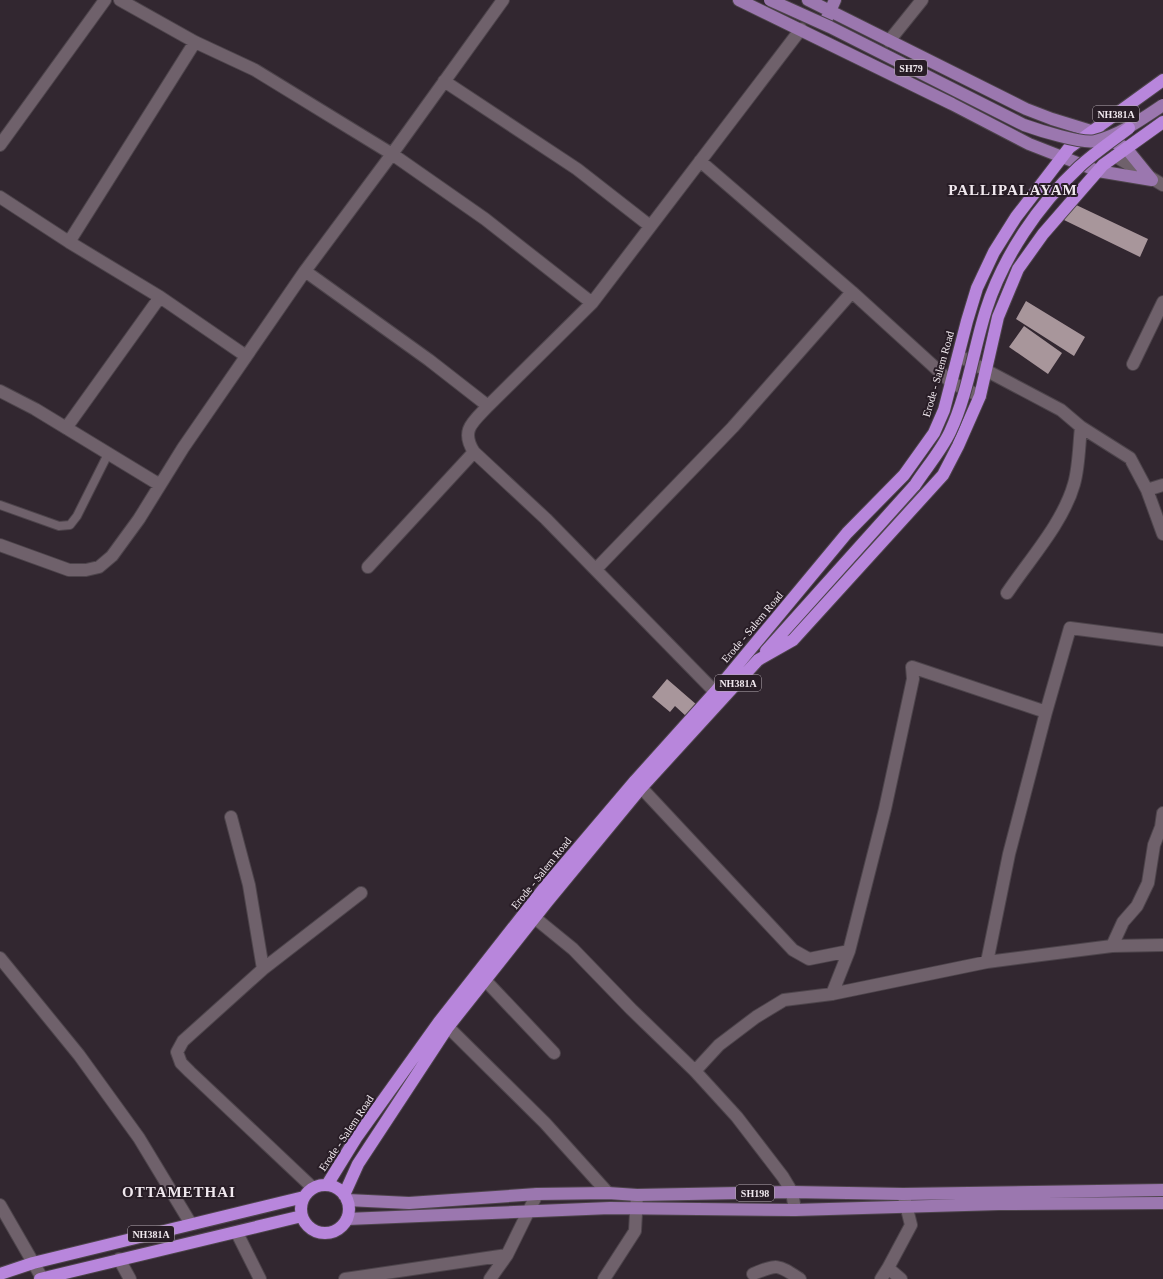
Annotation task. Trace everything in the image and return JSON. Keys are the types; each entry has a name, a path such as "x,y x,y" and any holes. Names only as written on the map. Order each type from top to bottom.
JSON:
{"highway":[{"name":"Erode - Salem Road","path":"327,1185 356,1138 439,1022 530,916 638,785 719,696 847,533 904,475 934,433 944,410 977,288 994,252 1016,217 1062,156 1069,148 1163,80"},
{"name":"Erode - Salem Road","path":"719,696 758,660 793,640 943,475 958,446 980,396 998,317 1018,269 1043,234 1098,171 1115,156 1163,122"},
{"path":"758,660 915,485 949,433 963,397 986,310 1011,253 1022,233 1037,214 1079,168 1129,128"},
{"name":"Erode - Salem Road","path":"346,1198 358,1164 448,1027 485,980 530,916"},
{"path":"346,1198 333,1186 327,1185 313,1188 304,1197 301,1210 302,1216 309,1227 321,1233 333,1232 339,1229 347,1219"},
{"name":"NH381A","path":"0,1274 33,1263 304,1197"},
{"name":"NH381A","path":"346,1198 349,1210 347,1219"},
{"name":"NH381A","path":"41,1279 194,1241 237,1233 302,1216"}],"main road":[{"path":"739,0 801,29 1022,141 1098,171 1152,180"},
{"name":"SH79","path":"770,0 830,27 1024,125 1052,135 1094,142 1129,128"},
{"path":"808,0 833,5 889,41 1026,109 1052,119 1092,131 1126,148 1152,180"},
{"path":"819,38 833,5"},
{"path":"1129,128 1163,105"},
{"name":"SH198","path":"346,1198 409,1203 537,1194 608,1193 636,1195 792,1192 903,1194 1163,1190"},
{"name":"SH198","path":"347,1219 529,1210 610,1208 795,1210 907,1208 999,1204 1163,1202"}],"street":[{"path":"0,145 105,0"},
{"path":"120,0 195,42 255,70 392,154 485,219 592,303"},
{"path":"0,545 69,570 86,570 99,567 112,556 139,519 183,448 305,271 392,154 502,0"},
{"path":"889,41 922,0"},
{"path":"719,696 546,519 474,452 466,436 472,424 488,406 592,303 801,29"},
{"path":"69,242 195,42"},
{"path":"444,81 577,169 650,226"},
{"path":"1115,156 1152,180 1163,185"},
{"path":"700,161 852,292 952,382 980,396"},
{"path":"0,197 69,242 160,297 246,356"},
{"path":"305,271 429,360 488,406"},
{"path":"596,569 733,427 852,292"},
{"path":"66,428 160,297"},
{"path":"1133,364 1163,302"},
{"path":"959,356 987,369 1061,410 1081,427 1130,458 1147,490 1163,534"},
{"path":"0,391 35,409 160,485"},
{"path":"1006,593 1053,526 1071,493 1074,482 1081,427"},
{"path":"368,567 474,452"},
{"path":"1147,490 1163,485"},
{"path":"987,962 1009,854 1046,712 1070,628 1163,640"},
{"path":"832,994 850,951 885,809 913,679 912,667 1046,712"},
{"path":"638,785 793,950 809,959 850,951"},
{"path":"1112,946 1123,922 1137,906 1148,883 1154,845 1161,827 1163,813"},
{"path":"231,817 249,886 262,969"},
{"path":"313,1188 181,1063 177,1052 183,1040 262,969 361,893"},
{"path":"530,916 574,949 631,1009 695,1071 745,1127 792,1192 795,1210"},
{"path":"695,1071 719,1045 756,1017 784,1000 832,994 987,962 1112,946 1163,946"},
{"path":"1,963 79,1055 139,1138 191,1224"},
{"path":"485,980 554,1053"},
{"path":"448,1027 545,1123 608,1193"},
{"path":"490,1279 507,1255 537,1194"},
{"path":"881,1279 911,1225 903,1194"},
{"path":"604,1279 635,1231 636,1195"},
{"path":"0,1205 41,1279"},
{"path":"237,1233 260,1279"},
{"path":"345,1279 507,1255"},
{"path":"119,1260 130,1279"},
{"path":"753,1274 773,1266 779,1266 800,1279"},
{"path":"888,1268 901,1279"}],"lane":[{"path":"0,505 59,526 70,525 77,516 108,454"}],"building":[{"path":"1072,203 1148,239 1140,257 1064,220"},
{"path":"1026,301 1085,337 1074,356 1016,319"},
{"path":"1024,326 1062,353 1048,374 1009,347"},
{"path":"667,679 697,705 687,717 675,706 670,712 652,697"}],"district":[{"name":"PALLIPALAYAM","path":"1013,190"},
{"name":"OTTAMETHAI","path":"179,1192"}]}
